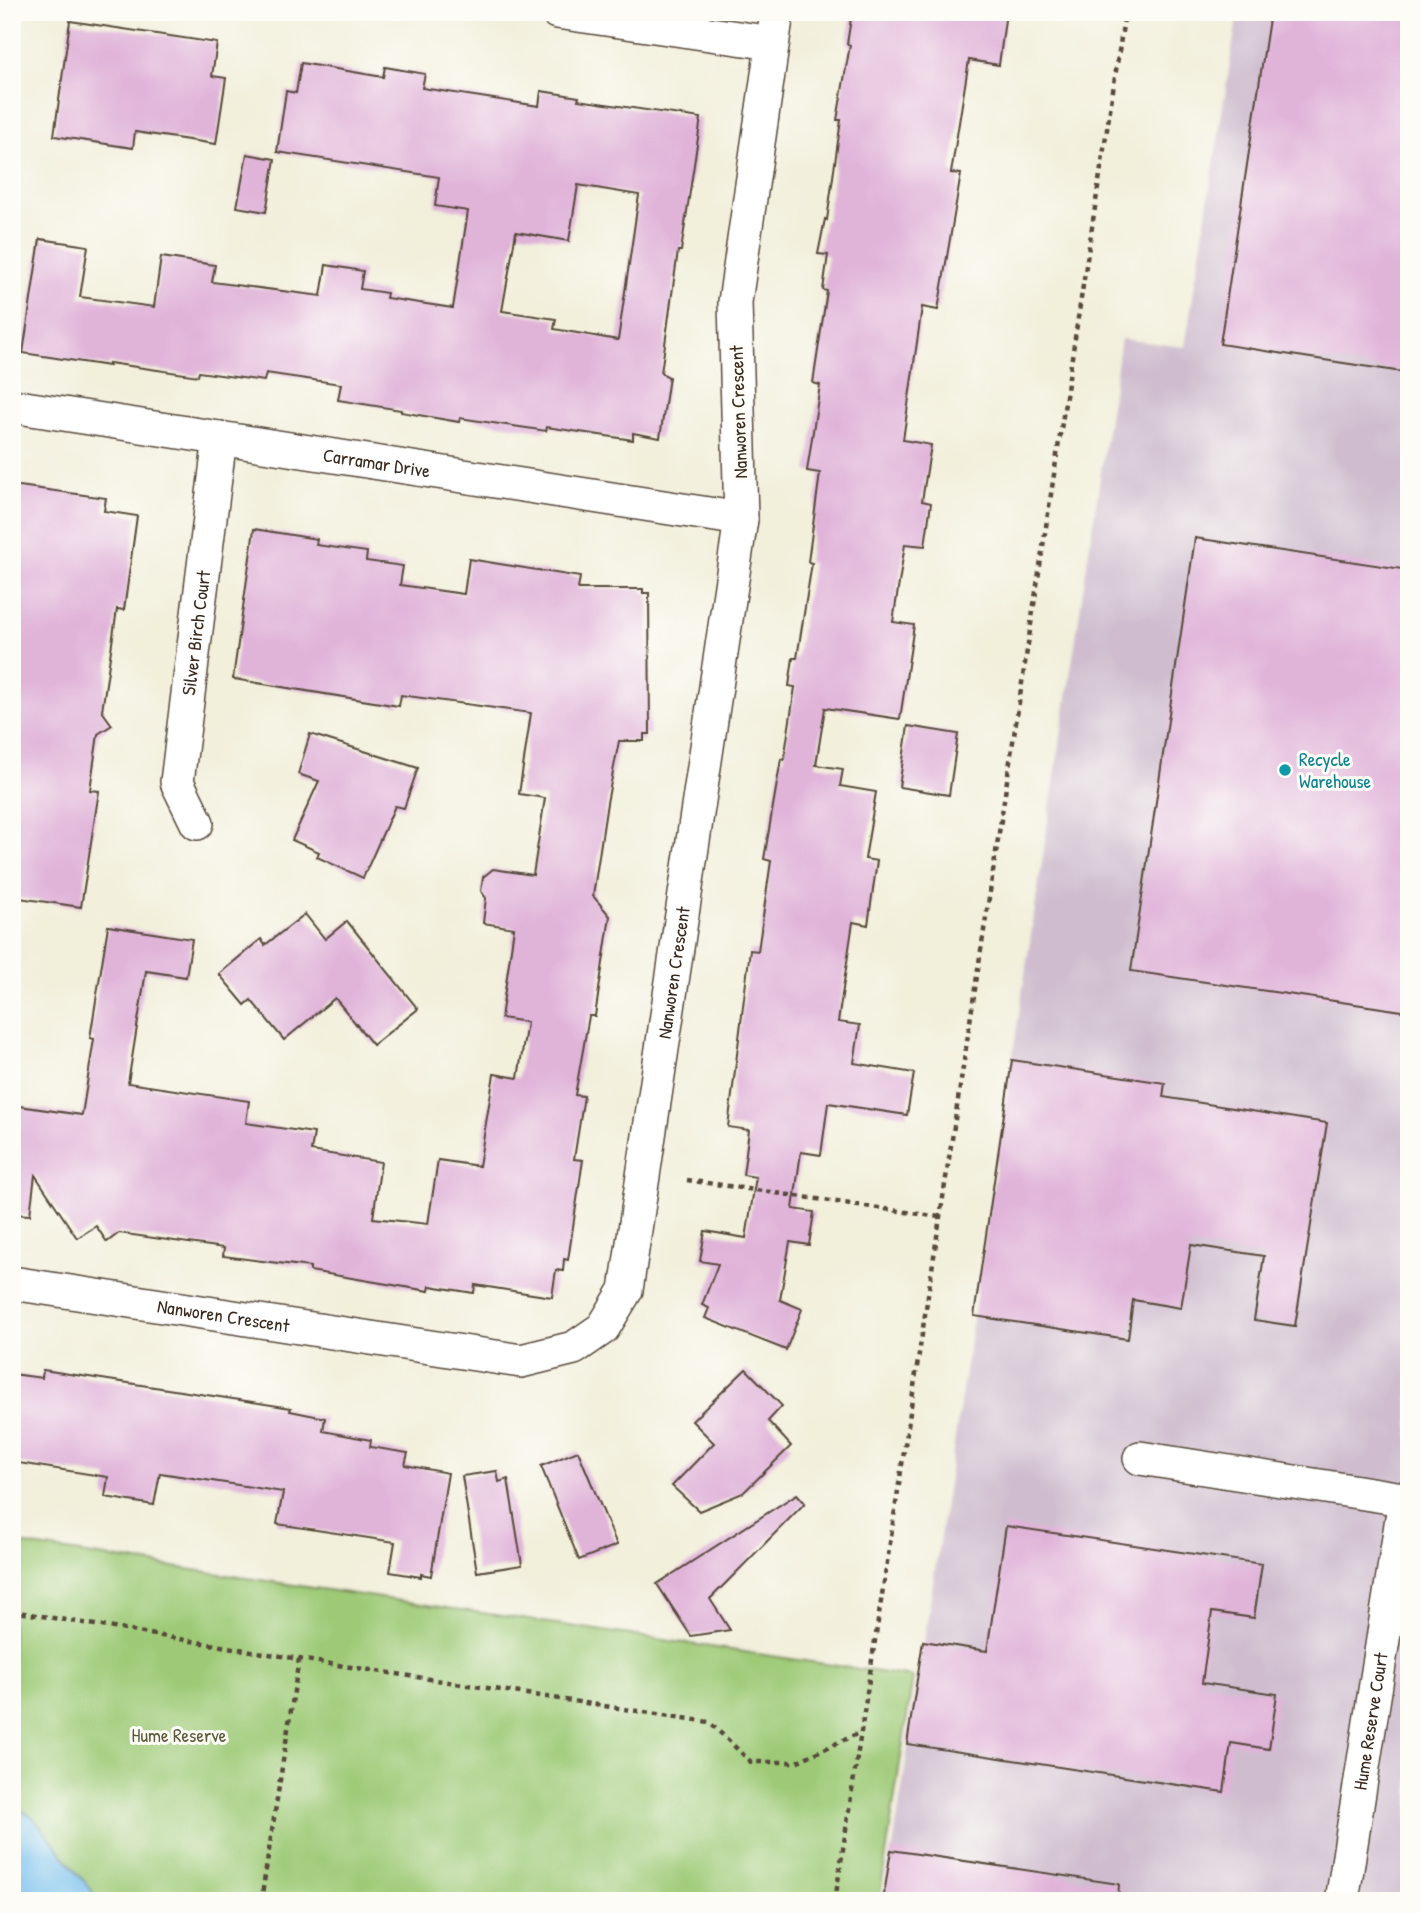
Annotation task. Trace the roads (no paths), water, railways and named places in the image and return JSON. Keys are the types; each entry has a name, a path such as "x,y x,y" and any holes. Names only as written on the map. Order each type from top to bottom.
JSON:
{"street":[{"path":"556,12 775,28"},
{"name":"Nanworen Crescent","path":"12,1283 522,1362 574,1348 603,1328 626,1290 741,519 735,302 775,28"},
{"name":"Carramar Drive","path":"12,406 741,519"},
{"name":"Silver Birch Court","path":"197,823 177,782 220,438"},
{"name":"Hume Reserve Court","path":"1140,1458 1407,1499 1342,1901"}],"water":[{"path":"12,1805 32,1816 92,1891 96,1901 12,1901"}],"place":[{"name":"Recycle Warehouse","path":"1285,770"}],"park label":[{"name":"Hume Reserve","path":"179,1735"}]}
